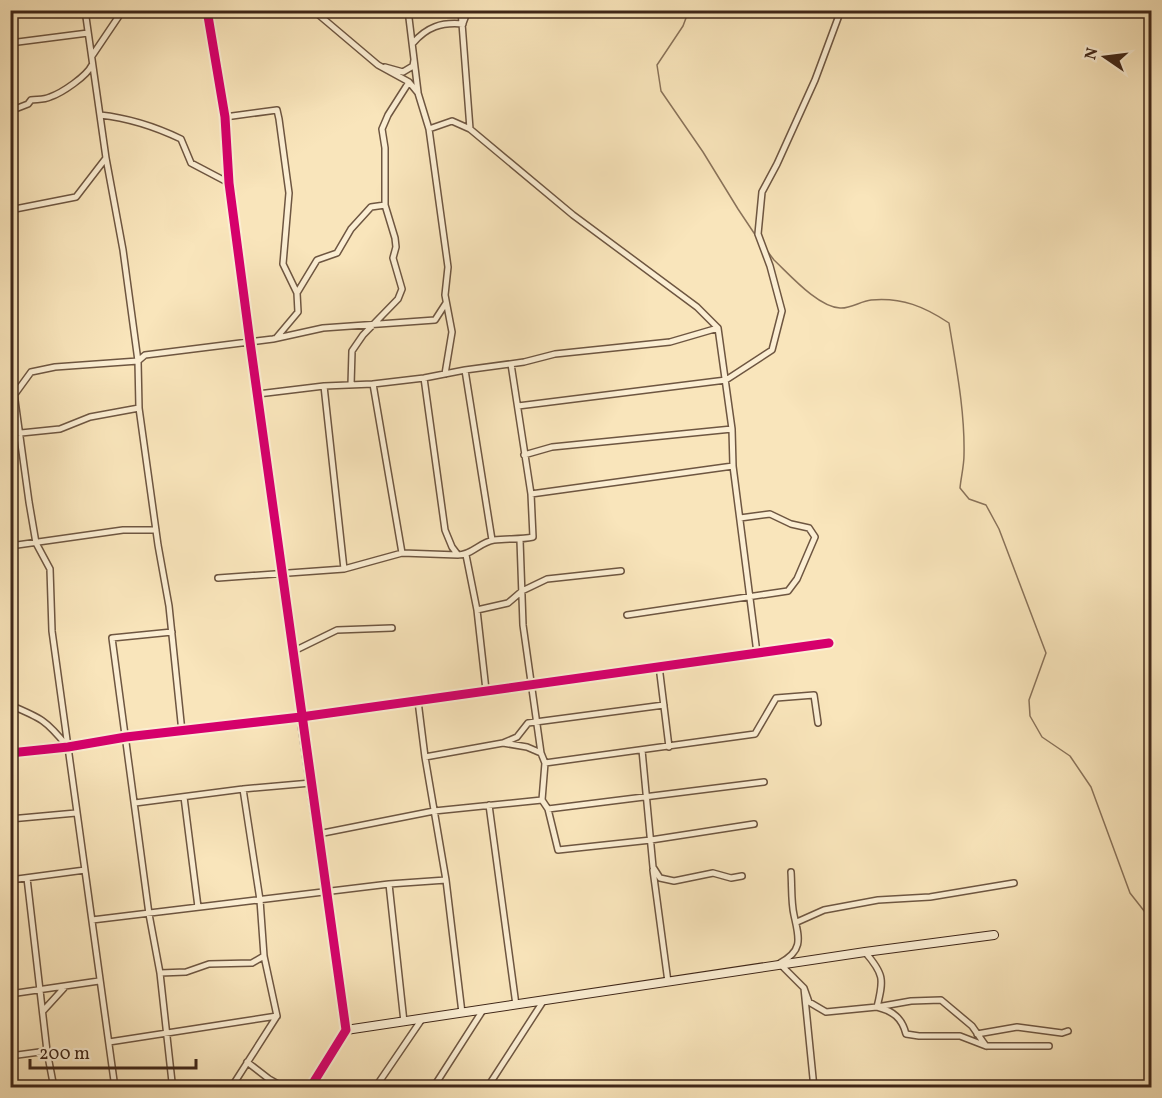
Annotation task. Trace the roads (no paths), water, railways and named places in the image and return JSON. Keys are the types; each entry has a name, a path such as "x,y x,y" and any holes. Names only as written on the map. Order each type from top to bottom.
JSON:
{"street":[{"path":"85,10 138,360 139,408 172,632 182,732"},
{"path":"92,56 123,10"},
{"path":"207,10 225,117 229,183 250,342 346,1030 310,1088"},
{"path":"313,10 378,66 409,82 418,93"},
{"path":"408,10 418,93 429,129 448,267 445,295 452,332 445,374"},
{"path":"461,10 470,129"},
{"path":"463,24 468,10"},
{"path":"518,406 726,380 772,350 782,311 770,266 758,234 762,192 801,112 841,10"},
{"path":"413,44 427,29 449,23 463,24"},
{"path":"10,43 88,33"},
{"path":"378,66 403,72 413,66 414,59"},
{"path":"10,111 28,104 31,99 49,98 60,92 88,73 93,64"},
{"path":"351,386 352,351 363,335 398,299 402,289 393,258 396,247 395,238 385,205 386,148 382,129 409,82"},
{"path":"225,117 277,110 289,193 283,264 297,293 298,312 276,338"},
{"path":"100,115 120,117 161,129 181,139 191,163 229,183"},
{"path":"429,129 452,121 470,129 573,215 697,307 718,328 732,429 733,466 757,653"},
{"path":"10,210 76,197 106,158"},
{"path":"297,293 317,260 337,253 351,229 371,207 385,205"},
{"path":"10,404 31,372 55,367 138,360 145,355 250,342 323,328 435,320 446,303"},
{"path":"258,394 424,378 582,350 670,342 718,328"},
{"path":"10,364 36,543 50,569 52,631 115,1088"},
{"path":"218,579 344,569 402,553 466,555 492,540 520,540 533,537 531,494 511,364"},
{"path":"465,370 492,540"},
{"path":"424,378 445,530 458,555"},
{"path":"373,384 402,553"},
{"path":"324,386 344,569"},
{"path":"10,432 60,429 90,417 139,408"},
{"path":"524,455 552,447 732,429"},
{"path":"531,494 733,466"},
{"path":"627,615 788,591 797,579 815,537 809,528 791,524 770,514 740,518"},
{"path":"10,546 123,530 156,530"},
{"path":"520,540 523,625 530,684 541,753 545,763 542,800 548,809 558,850 651,840 754,824"},
{"path":"466,555 477,610 486,690"},
{"path":"477,610 508,603 522,591 547,579 621,571"},
{"path":"292,652 337,630 392,628"},
{"path":"172,632 112,638 149,914 160,973 172,1082 179,1088"},
{"path":"10,753 301,717 829,643"},
{"path":"10,662 13,682 10,684"},
{"path":"659,666 669,747"},
{"path":"545,763 755,734 776,698 814,695 818,723"},
{"path":"418,701 446,880 462,1013"},
{"path":"10,705 37,716 49,724 68,747"},
{"path":"425,757 503,743 517,737 528,723 664,705"},
{"path":"503,743 526,747 541,753"},
{"path":"642,750 653,867 668,982"},
{"path":"548,809 764,782"},
{"path":"135,803 311,783"},
{"path":"231,1088 277,1016 264,956 260,900 243,789"},
{"path":"184,797 198,907"},
{"path":"318,834 434,811 542,800"},
{"path":"489,805 516,1005"},
{"path":"10,819 76,813"},
{"path":"653,867 660,878 674,881 713,873 731,878 742,876"},
{"path":"10,880 85,870"},
{"path":"778,965 790,957 798,945 799,927 794,915 791,872"},
{"path":"27,878 47,1051 54,1088"},
{"path":"92,920 389,884 446,880"},
{"path":"797,922 824,910 878,900 930,897 1014,883"},
{"path":"389,884 405,1022"},
{"path":"346,1030 865,952 994,935"},
{"path":"865,952 880,969 882,989 877,1007"},
{"path":"160,973 186,972 209,964 252,963 264,956"},
{"path":"778,965 804,988 809,1002 826,1012 911,1001 941,1000 972,1026 986,1046"},
{"path":"10,994 99,981"},
{"path":"43,1011 65,987"},
{"path":"804,988 814,1088"},
{"path":"487,1088 544,1000"},
{"path":"877,1007 898,1017 906,1034 960,1036 986,1046 1049,1046"},
{"path":"433,1088 483,1010"},
{"path":"109,1042 277,1016"},
{"path":"375,1088 422,1019"},
{"path":"977,1034 1017,1027 1062,1033 1068,1031"},
{"path":"10,1056 47,1051"},
{"path":"248,1062 269,1079 285,1088"}],"waterway":[{"path":"689,10 683,26 657,65 661,91 756,236"},
{"path":"768,252 805,289 832,306 844,308 871,300 893,300 913,304 949,323 963,422 964,459 960,488 969,499 986,505 999,529 1046,653 1029,700 1030,716 1042,737 1070,756 1091,787 1130,893 1152,921"}]}
